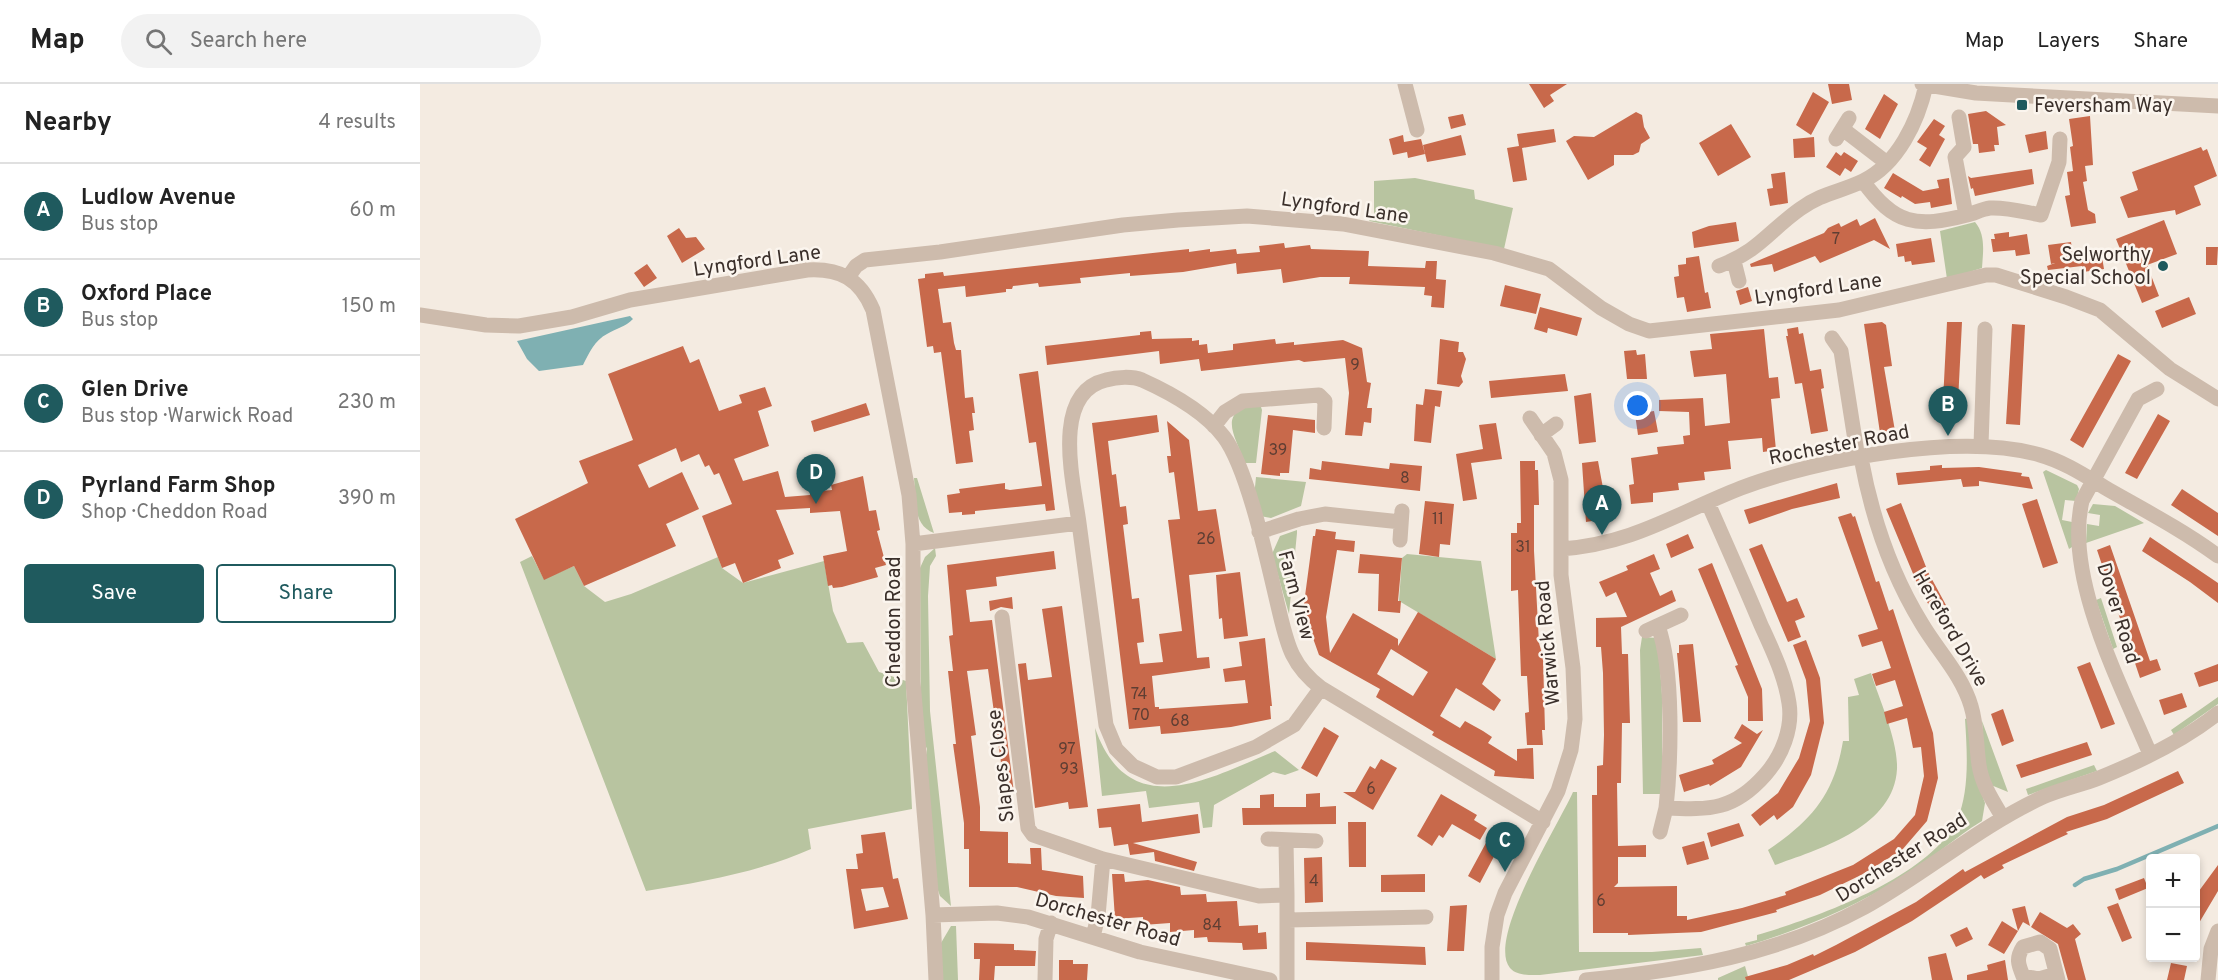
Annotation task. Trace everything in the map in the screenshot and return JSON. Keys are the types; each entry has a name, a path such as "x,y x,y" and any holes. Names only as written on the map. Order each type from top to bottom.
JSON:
{"street":[{"path":"1405,84 1418,130"},
{"path":"1719,266 1734,261 1761,245 1799,210 1824,194 1863,181 1887,163 1922,106 1924,85 1976,93 2045,90 2218,106"},
{"path":"1959,117 1965,147 1955,157 1966,215"},
{"path":"1843,129 1887,163"},
{"path":"1863,181 1874,197 1892,214 1918,224 1966,215 1988,208 2007,208 2041,222 2049,166 2060,139"},
{"name":"Lyngford Lane","path":"420,315 519,326 572,316 630,300 807,270 822,269 849,276 856,266 865,260 940,252 1123,225 1247,216 1343,224 1507,256 1549,269 1600,308 1629,324 1648,331 1839,310 1996,275 2100,310 2170,369 2218,399"},
{"path":"1734,261 1739,281"},
{"name":"Cheddon Road","path":"849,276 867,296 873,310 909,495 914,544 913,682 933,915 936,980"},
{"path":"1982,445 1985,329"},
{"name":"Hereford Drive","path":"1832,338 1841,351 1859,458 1869,505 1881,541 1923,627 1962,682 1972,706 1979,766 1986,791 2003,818"},
{"name":"Farm View","path":"1113,378 1137,378 1200,413 1214,426 1226,439 1234,456 1259,532 1289,650 1304,675 1321,688 1294,725 1256,747 1176,777 1157,777 1133,766 1116,749 1106,725 1079,523 1070,445 1070,425 1076,407 1094,386 1113,378"},
{"name":"Dover Road","path":"2150,754 2113,668 2083,577 2078,547 2078,517 2082,501 2138,399 2157,389"},
{"path":"1214,426 1225,412 1243,401 1322,390 1325,401 1324,428"},
{"name":"Warwick Road","path":"1492,980 1492,947 1497,915 1505,893 1558,791 1571,750 1575,720 1574,668 1565,617 1561,549 1561,480 1554,453 1530,418"},
{"path":"1541,435 1556,424"},
{"name":"Rochester Road","path":"1561,549 1619,540 1792,471 1859,458 1982,445 2041,455 2062,463 2218,556"},
{"path":"1666,808 1703,810 1728,805 1750,792 1775,762 1783,747 1789,726 1789,704 1783,680 1708,503"},
{"path":"1259,532 1299,519 1325,514 1402,516 1400,540"},
{"path":"914,544 1079,523"},
{"path":"1660,832 1666,808 1669,778 1666,663 1652,629 1681,615"},
{"name":"Slapes Close","path":"1002,617 1028,828 1033,835 1103,859 1259,896 1287,895"},
{"path":"1321,688 1543,822"},
{"name":"Dorchester Road","path":"1586,980 1746,955 1819,930 1866,906 2003,818 2045,797 2101,777 2150,754 2192,733 2218,713"},
{"path":"1268,839 1286,842 1316,841"},
{"path":"1286,842 1287,980"},
{"path":"1093,937 1098,916 1103,859"},
{"name":"Dorchester Road","path":"933,915 997,913 1051,923 1223,976 1270,980"},
{"path":"1288,920 1426,917"},
{"path":"1045,980 1046,939 1051,923"},
{"path":"2212,974 2211,949 2218,931"}],"green space":[{"path":"1415,178 1474,190 1475,199 1513,208 1504,249 1369,221 1374,215 1374,181"},
{"path":"1975,222 1982,238 1982,268 1947,279 1940,231"},
{"path":"1260,404 1262,410 1256,463 1245,463 1233,434 1233,418 1237,412 1246,407"},
{"path":"2046,470 2077,485 2079,489 2076,501 2065,500 2062,520 2072,522 2072,547 2069,549 2043,472"},
{"path":"1256,477 1306,482 1301,506 1271,518 1260,516 1254,497"},
{"path":"914,478 917,478 934,533 922,524 919,517 915,502"},
{"path":"2093,504 2115,506 2144,523 2086,543 2087,524 2099,526 2100,515 2088,513"},
{"path":"1297,530 1289,614 1272,554 1280,536"},
{"path":"935,548 936,556 930,566 928,596 930,711 951,906 940,896 936,885 925,761 927,749 921,735 920,568 925,557"},
{"path":"1407,554 1481,561 1496,659 1399,601 1402,558"},
{"path":"532,556 544,579 574,566 584,586 605,602 631,594 718,557 722,568 743,583 824,561 833,611 847,643 863,642 879,672 906,681 912,809 808,829 811,849 791,857 730,875 646,891 520,562"},
{"path":"2101,598 2117,647 2113,649 2096,600"},
{"path":"1642,637 1658,638 1662,695 1662,794 1643,794 1640,650"},
{"path":"1871,673 1895,746 1897,769 1893,789 1883,806 1869,821 1852,833 1833,843 1775,865 1768,850 1809,817 1834,777 1843,741 1849,741 1848,697 1859,695 1854,679"},
{"path":"2218,697 2218,704 2174,735 2171,730"},
{"path":"1968,718 1980,789 1985,803 1982,821 1884,888 1807,925 1746,946 1745,943 1757,940 1757,935 1809,918 1868,893 1922,860 1943,841 1957,820 1964,796 1967,770 1965,719"},
{"path":"1982,721 2008,792 1991,785 1985,768"},
{"path":"1095,728 1110,758 1128,776 1150,785 1173,786 1198,781 1275,751 1299,770 1285,775 1273,772 1214,805 1212,827 1203,828 1199,802 1149,808 1146,791 1102,796"},
{"path":"2094,765 2097,771 2028,795 2026,789"},
{"path":"1573,792 1577,792 1579,952 1652,952 1701,948 1703,955 1540,975 1520,974 1510,968 1505,953 1508,933 1516,908 1527,881"},
{"path":"951,926 956,926 958,980 941,980 941,943"},
{"path":"1745,966 1749,980 1718,980 1718,978"}],"water":[{"path":"630,316 633,319 630,322 599,340 583,365 539,371 527,359 517,341"}],"building":[{"path":"1529,84 1567,84 1550,95 1554,101 1544,108"},
{"path":"1828,84 1849,84 1852,100 1832,104"},
{"path":"1813,92 1829,102 1811,135 1796,125"},
{"path":"1884,94 1898,104 1880,139 1865,129"},
{"path":"1986,111 2006,125 1997,127 1999,145 1994,145 1995,151 1979,153 1978,144 1973,144 1968,114"},
{"path":"1636,112 1642,115 1644,127 1650,138 1641,144 1639,152 1633,155 1614,155 1614,165 1588,180 1566,141 1574,136 1594,137"},
{"path":"1463,114 1466,125 1451,129 1448,117"},
{"path":"2090,116 2093,165 2085,166 2087,181 2083,182 2088,210 2095,214 2096,223 2071,227 2065,196 2070,195 2067,172 2073,171 2070,147 2073,146 2069,119"},
{"path":"1934,119 1945,126 1939,135 1945,139 1930,167 1919,160 1927,148 1917,142"},
{"path":"1731,124 1751,157 1718,176 1699,143"},
{"path":"1554,129 1556,142 1522,148 1527,180 1513,182 1507,148 1519,146 1517,134"},
{"path":"2046,131 2048,149 2029,153 2025,135"},
{"path":"1403,135 1404,142 1421,139 1425,154 1408,158 1407,152 1393,155 1389,139"},
{"path":"1461,135 1466,155 1427,162 1423,145"},
{"path":"1814,137 1815,157 1794,158 1793,139"},
{"path":"2201,147 2203,151 2207,149 2217,176 2194,186 2201,205 2176,215 2175,210 2128,218 2120,197 2138,190 2132,172"},
{"path":"1836,152 1841,156 1844,152 1858,161 1851,172 1845,168 1840,176 1826,167"},
{"path":"2032,169 2034,184 1975,196 1968,176 1971,178"},
{"path":"1785,172 1788,203 1770,206 1767,189 1773,188 1771,174"},
{"path":"1893,173 1923,191 1939,188 1937,180 1949,178 1952,204 1931,208 1930,202 1915,204 1902,196 1901,198 1884,188"},
{"path":"1875,218 1890,249 1874,240 1820,263 1815,256 1774,272 1772,264 1751,267 1750,264 1824,233 1828,228 1839,223 1841,227 1857,219 1860,226"},
{"path":"2164,220 2177,254 2147,265 2159,296 2142,303 2116,239"},
{"path":"1736,222 1739,241 1694,248 1692,232 1709,226"},
{"path":"679,228 686,238 696,237 705,249 682,263 667,236"},
{"path":"2009,232 2009,237 2027,234 2030,254 2016,256 2015,250 1993,252 1991,239 1995,239 1994,234"},
{"path":"1931,238 1935,262 1912,265 1911,261 1905,262 1904,256 1898,257 1896,244"},
{"path":"2071,242 2073,256 2101,251 2104,269 2083,272 2082,266 2048,270 2047,266 2055,263 2051,264 2048,245"},
{"path":"1284,243 1285,248 1310,245 1311,249 1369,251 1368,266 1425,268 1426,261 1437,261 1436,279 1446,280 1444,308 1431,307 1432,296 1424,295 1425,287 1349,284 1350,277 1320,277 1283,283 1281,269 1237,274 1236,263 1183,272 1130,276 1130,273 1080,278 1081,283 1039,287 1038,283 1013,286 1012,289 1006,289 1006,292 966,297 965,286 938,289 943,323 951,322 956,350 961,350 965,398 973,397 975,413 972,413 974,430 969,431 973,462 956,464 941,352 934,353 933,346 927,347 918,279 925,278 925,274 943,272 944,276 1189,249 1189,252 1236,249 1237,254 1260,252 1259,246"},
{"path":"2206,247 2218,247 2217,265 2206,265"},
{"path":"1699,256 1705,293 1708,292 1711,308 1687,312 1684,297 1677,298 1674,277 1679,276 1678,265 1686,264 1686,258"},
{"path":"647,264 657,278 644,287 634,273"},
{"path":"1505,285 1541,294 1536,314 1500,306"},
{"path":"1748,287 1752,301 1740,305 1736,291"},
{"path":"2189,297 2196,314 2162,328 2155,311"},
{"path":"1540,307 1582,318 1577,336 1548,328 1547,333 1534,329"},
{"path":"1882,322 1886,325 1892,366 1884,367 1895,431 1880,433 1864,324"},
{"path":"1947,322 1962,322 1957,422 1942,421"},
{"path":"2012,324 2025,325 2020,425 2006,424"},
{"path":"1798,327 1799,334 1803,333 1810,371 1821,369 1824,388 1821,389 1828,431 1811,434 1802,383 1795,384 1786,336 1788,336 1787,329"},
{"path":"1764,329 1769,378 1778,377 1780,398 1771,399 1776,450 1763,452 1762,438 1728,441 1731,469 1704,472 1705,480 1678,483 1679,490 1653,493 1653,502 1631,504 1629,485 1634,484 1631,458 1658,454 1657,447 1684,444 1683,436 1690,435 1689,412 1659,411 1659,400 1703,398 1705,426 1730,423 1726,374 1694,377 1690,351 1712,349 1710,334"},
{"path":"1151,331 1152,339 1192,338 1192,341 1199,340 1199,345 1207,344 1208,353 1233,350 1233,344 1275,339 1276,344 1294,342 1294,345 1343,340 1362,348 1367,382 1371,383 1367,408 1372,408 1371,423 1364,422 1362,436 1345,435 1349,393 1345,358 1304,362 1299,360 1201,371 1199,359 1160,364 1159,351 1047,365 1045,346 1140,335 1140,332"},
{"path":"1440,339 1459,342 1458,352 1463,352 1466,359 1461,376 1463,382 1459,387 1437,384"},
{"path":"683,346 690,363 699,359 719,411 742,403 739,395 765,387 772,406 758,411 769,446 734,459 743,481 778,471 785,497 832,490 831,485 863,476 869,511 876,510 880,530 877,531 886,565 875,568 878,577 842,587 828,586 823,556 847,551 840,511 810,513 810,508 776,510 794,554 778,560 781,568 743,583 735,563 722,568 702,516 732,504 719,473 714,475 709,465 705,467 699,454 681,462 676,448 638,465 649,488 682,472 699,509 666,524 676,546 584,586 574,566 544,580 515,519 588,483 579,461 633,440 608,374"},
{"path":"1636,350 1637,355 1645,354 1647,379 1627,379 1624,351"},
{"path":"2118,354 2131,361 2083,448 2070,440"},
{"path":"1038,371 1055,510 1046,511 1045,504 975,511 975,514 949,513 947,495 960,493 959,489 1005,483 1005,489 1010,490 1042,486 1036,442 1029,443 1019,374"},
{"path":"1565,374 1568,391 1491,398 1489,381"},
{"path":"1425,389 1442,391 1440,407 1435,406 1431,443 1414,441 1416,404 1423,405"},
{"path":"1591,393 1596,442 1579,444 1574,396"},
{"path":"866,403 870,415 814,432 811,421"},
{"path":"1654,411 1658,432 1638,435 1635,414"},
{"path":"2158,414 2170,421 2137,479 2125,473"},
{"path":"1157,415 1159,432 1108,441 1112,475 1116,474 1120,507 1126,506 1128,524 1123,525 1132,599 1139,598 1144,642 1137,643 1140,664 1163,662 1159,634 1182,631 1168,520 1180,519 1174,472 1169,473 1167,456 1171,456 1167,421 1189,440 1198,511 1216,509 1226,571 1189,575 1197,658 1209,657 1210,668 1152,676 1155,707 1159,709 1248,703 1245,680 1225,682 1223,669 1242,666 1239,642 1265,638 1272,706 1270,706 1271,719 1231,727 1161,734 1160,726 1129,729 1092,423"},
{"path":"1268,415 1315,420 1315,433 1293,430 1289,473 1280,473 1280,476 1261,474"},
{"path":"1496,423 1502,459 1471,463 1477,499 1463,501 1456,454 1483,449 1479,425"},
{"path":"1322,461 1389,469 1390,463 1422,466 1420,491 1309,479 1310,468 1321,470"},
{"path":"1520,461 1535,461 1535,470 1538,470 1539,505 1534,505 1534,551 1539,643 1543,657 1545,730 1542,730 1543,745 1527,745 1525,713 1529,712 1527,676 1521,676 1518,590 1511,591 1511,533 1517,533 1517,523 1521,523"},
{"path":"1598,461 1603,488 1604,503 1601,504 1604,519 1586,522 1582,463"},
{"path":"1942,465 1942,468 1979,467 2022,473 2021,476 2029,477 2033,489 1979,481 1979,486 1963,487 1961,479 1898,485 1896,473 1930,470 1930,466"},
{"path":"1837,483 1840,498 1792,509 1749,524 1744,510"},
{"path":"2182,489 2218,513 2218,536 2171,505"},
{"path":"2037,499 2058,563 2043,568 2022,504"},
{"path":"1425,501 1454,504 1450,545 1440,544 1439,557 1419,554"},
{"path":"1901,503 1928,572 1947,607 1934,614 1919,588 1886,509"},
{"path":"1851,513 1853,517 1855,516 1876,582 1879,581 1889,611 1893,609 1933,733 1938,778 1927,821 1902,850 1861,875 1820,895 1776,910 1777,912 1701,932 1628,935 1628,933 1593,933 1592,795 1597,795 1597,766 1603,765 1604,735 1603,673 1601,647 1596,647 1596,618 1627,617 1616,592 1606,597 1599,582 1628,570 1626,566 1654,554 1660,569 1650,573 1660,596 1672,590 1676,601 1621,627 1622,654 1628,654 1630,723 1622,723 1621,783 1617,783 1618,846 1646,845 1646,857 1618,857 1618,883 1614,887 1677,886 1677,916 1687,916 1687,920 1742,908 1786,895 1785,892 1853,865 1894,839 1915,815 1924,776 1921,747 1913,748 1907,718 1887,724 1884,712 1903,706 1895,680 1876,686 1872,674 1891,668 1882,641 1862,647 1858,635 1878,629 1838,517"},
{"path":"1316,529 1336,532 1335,539 1355,541 1354,552 1337,550 1326,617 1330,653 1353,613 1398,639 1398,646 1418,612 1496,659 1482,684 1501,700 1494,711 1456,688 1440,716 1460,728 1465,721 1483,731 1492,737 1488,743 1517,761 1517,749 1533,748 1534,779 1494,776 1495,771 1432,735 1434,732 1376,697 1380,689 1319,655 1309,627 1301,626 1313,536 1315,536","holes":["1391,649 1428,672 1413,696 1377,674"]},
{"path":"1688,534 1694,548 1671,558 1666,544"},
{"path":"2150,537 2218,583 2218,603 2142,551"},
{"path":"1762,544 1787,602 1797,598 1805,617 1795,621 1801,637 1788,642 1749,549"},
{"path":"2110,545 2150,661 2157,659 2161,670 2140,678 2097,550"},
{"path":"1054,551 1056,569 996,577 997,586 966,590 970,622 992,620 1014,793 1002,794 1001,763 988,669 967,671 976,735 971,736 980,807 980,831 1008,832 1008,863 1031,864 1030,848 1041,848 1042,870 1083,876 1084,898 1056,896 1017,887 969,887 969,849 964,849 964,823 953,744 956,744 948,671 953,671 949,636 953,635 947,565"},
{"path":"1360,554 1402,558 1398,601 1401,601 1400,613 1378,611 1379,574 1358,573"},
{"path":"1712,563 1762,689 1763,721 1748,721 1748,697 1735,666 1738,665 1698,569"},
{"path":"1240,572 1248,636 1224,639 1222,618 1219,619 1216,575"},
{"path":"1012,597 1013,609 1001,607 990,611 989,601"},
{"path":"1062,606 1088,807 1069,809 1068,802 1035,808 1018,664 1026,663 1028,680 1052,677 1042,609"},
{"path":"1806,640 1820,678 1824,723 1811,775 1793,807 1777,820 1774,815 1760,826 1751,815 1778,793 1799,758 1810,721 1806,680 1793,645"},
{"path":"1693,644 1701,722 1683,722 1677,653 1679,653 1679,645"},
{"path":"2090,662 2115,724 2101,729 2077,667"},
{"path":"2218,664 2218,681 2199,687 2194,673"},
{"path":"2182,693 2187,707 2164,715 2159,700"},
{"path":"2003,709 2014,741 2002,746 1991,714"},
{"path":"1742,724 1757,734 1763,730 1741,767 1710,786 1709,784 1684,792 1679,775 1714,764 1712,760 1742,743 1734,738"},
{"path":"1324,727 1339,736 1317,777 1301,768"},
{"path":"2087,742 2092,755 2021,778 2016,765"},
{"path":"1381,759 1397,768 1373,810 1343,792 1355,792 1370,766 1375,769"},
{"path":"2178,771 2184,783 2107,819 2066,832 2068,834 2002,865 2004,868 1984,879 1981,875 1912,921 1855,952 1789,980 1746,980 1745,977 1787,965 1813,954 1814,956 1916,902 1963,869 1965,872 2067,817 2104,805"},
{"path":"1320,793 1320,807 1336,806 1336,824 1243,825 1242,808 1260,808 1260,795 1274,794 1274,807 1306,807 1306,794"},
{"path":"1441,794 1477,815 1474,820 1487,828 1480,840 1452,824 1443,838 1439,835 1432,846 1417,836"},
{"path":"1140,804 1142,822 1198,814 1200,833 1133,843 1197,862 1194,871 1155,861 1154,852 1130,855 1128,844 1114,846 1111,827 1099,828 1097,809"},
{"path":"1348,822 1366,822 1366,867 1349,867"},
{"path":"1739,823 1744,836 1711,847 1707,833"},
{"path":"885,832 893,879 898,878 908,919 854,929 846,869 858,869 856,854 863,853 861,835","holes":["883,887 889,907 866,911 861,889"]},
{"path":"1487,841 1499,847 1480,883 1468,876"},
{"path":"1704,841 1709,859 1687,865 1682,847"},
{"path":"1322,857 1323,902 1305,903 1304,858"},
{"path":"2218,865 2218,891 2200,921 2200,908 2200,890"},
{"path":"1112,874 1124,874 1125,882 1148,880 1180,887 1181,895 1206,894 1207,902 1237,901 1239,926 1258,925 1258,933 1266,932 1267,949 1243,950 1242,943 1208,942 1207,937 1194,938 1194,930 1170,932 1170,923 1143,925 1143,917 1115,919"},
{"path":"1425,874 1425,892 1381,892 1381,875"},
{"path":"2144,878 2146,883 2146,889 2119,900 2115,889"},
{"path":"2118,903 2132,938 2122,942 2107,907"},
{"path":"1467,905 1464,951 1447,951 1450,906"},
{"path":"2025,906 2030,926 2023,922 2018,931 2012,909"},
{"path":"2040,912 2067,928 2073,924 2081,934 2075,939 2086,980 2068,980 2058,944 2031,927"},
{"path":"2002,921 2018,931 2004,954 1988,945"},
{"path":"1967,927 1973,939 1956,947 1950,935"},
{"path":"1306,942 1425,947 1426,965 1306,960"},
{"path":"974,943 1014,944 1014,950 1036,951 1035,966 995,966 994,980 979,980 980,959 974,959"},
{"path":"1946,953 1953,980 1932,980 1928,957"},
{"path":"1059,960 1073,960 1073,964 1088,964 1087,980 1059,980"},
{"path":"2005,960 2008,980 1967,980 1967,975 1988,970 1987,965"},
{"path":"2171,963 2187,966 2184,980 2167,980"}],"waterway":[{"path":"2075,885 2084,879 2117,869 2218,826"}],"place":[{"name":"Feversham Way","path":"2022,105"},
{"name":"Selworthy Special School","path":"2163,266"},
{"name":"Oxford Place","path":"1948,436"},
{"name":"Pyrland Farm Shop","path":"816,504"},
{"name":"Ludlow Avenue","path":"1602,535"},
{"name":"Glen Drive","path":"1505,872"}]}
